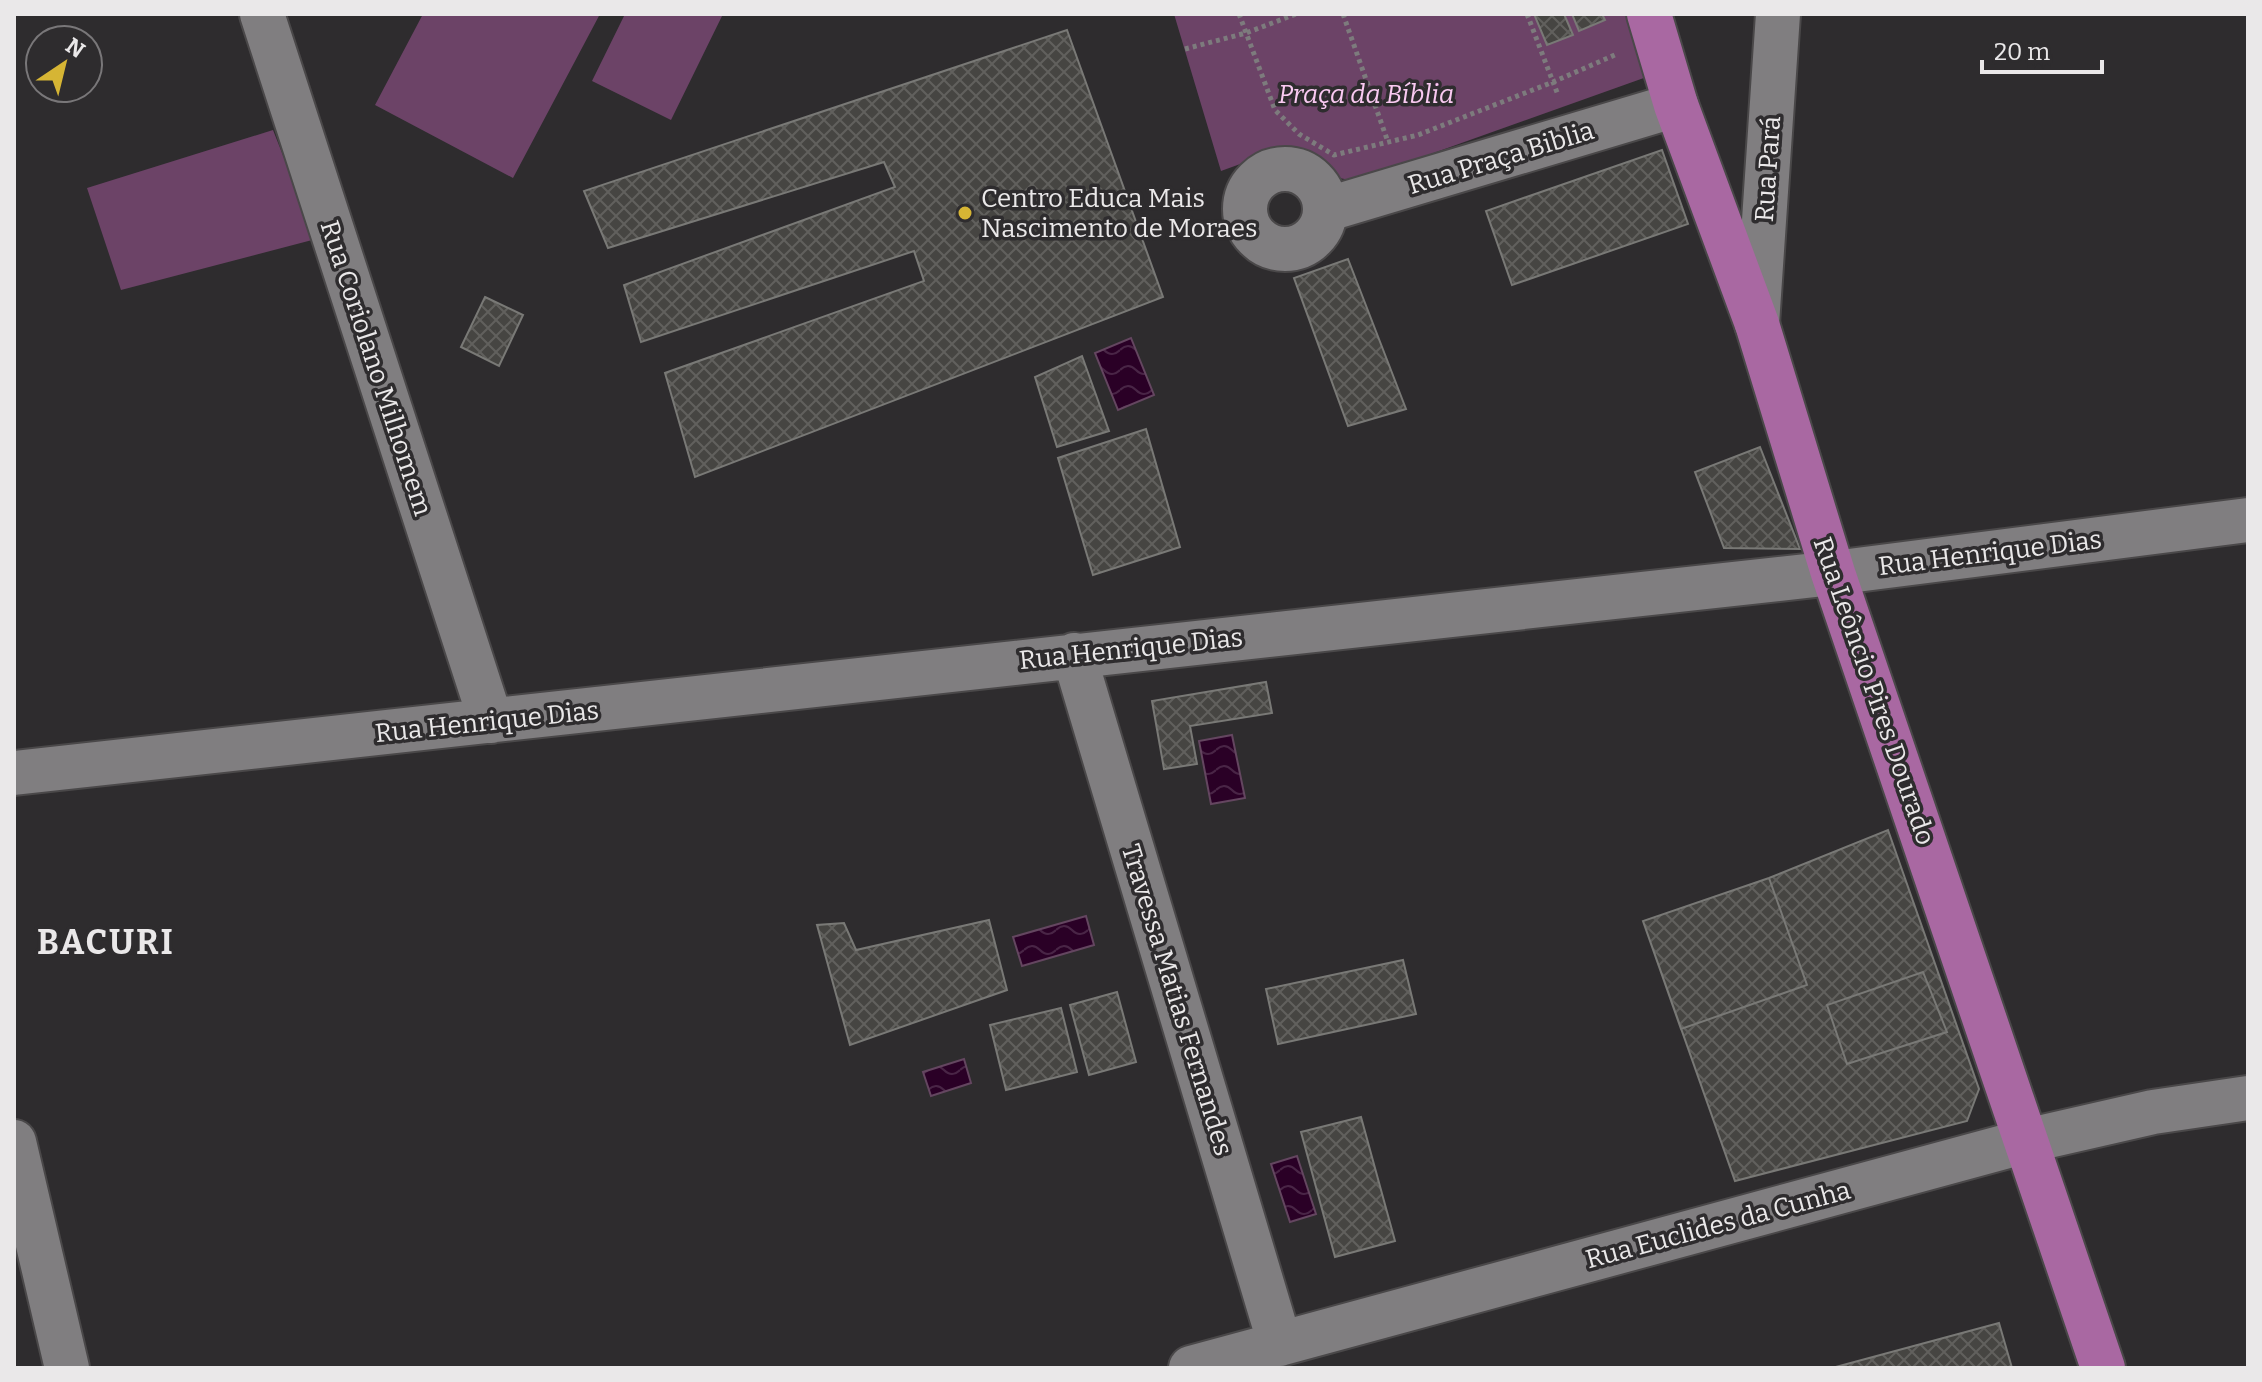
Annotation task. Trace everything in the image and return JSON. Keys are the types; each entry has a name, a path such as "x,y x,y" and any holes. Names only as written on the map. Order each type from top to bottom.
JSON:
{"main road":[{"name":"Rua Leôncio Pires Dourado","path":"1649,14 1676,105 1757,324 1833,573 2103,1368"}],"street":[{"name":"Rua Coriolano Milhomem","path":"262,14 491,721"},
{"name":"Rua Pará","path":"1757,324 1778,14"},
{"name":"Rua Praça Biblia","path":"1325,210 1676,105"},
{"name":"Rua Henrique Dias","path":"14,773 1833,573 2248,520"},
{"name":"Travessa Matias Fernandes","path":"1074,655 1280,1344"},
{"name":"Rua Euclides da Cunha","path":"1191,1368 2026,1141 2153,1112 2248,1098"},
{"path":"14,1142 67,1368"}],"path":[{"path":"1239,14 1275,110 1299,134 1334,155 1418,135 1623,51"},
{"path":"1185,49 1246,33 1296,14"},
{"path":"1343,14 1388,142"},
{"path":"1527,14 1562,107"}],"green space":[{"path":"423,14 600,14 513,178 375,105"},
{"path":"625,14 723,14 671,120 592,81"},
{"name":"Praça da Bíblia","path":"1174,14 1635,14 1655,74 1355,181 1334,177 1314,156 1287,147 1221,171"},
{"path":"273,130 316,239 121,290 87,188"}],"water":[{"path":"1131,338 1154,395 1118,410 1095,353"},
{"path":"1232,735 1245,798 1211,804 1199,741"},
{"path":"1086,916 1094,945 1022,966 1013,937"},
{"path":"964,1059 971,1083 931,1096 923,1072"},
{"path":"1297,1156 1316,1214 1290,1222 1271,1164"}],"building":[{"path":"1534,14 1564,14 1573,35 1547,45"},
{"path":"1572,14 1602,14 1605,20 1579,31"},
{"path":"1067,30 1163,297 695,477 665,373 924,281 914,251 641,342 624,285 895,187 884,162 608,248 584,191"},
{"path":"1662,150 1688,224 1512,285 1486,211"},
{"path":"1348,259 1406,409 1348,426 1294,278"},
{"path":"485,297 523,315 499,366 461,347"},
{"path":"1082,356 1109,431 1057,447 1035,377"},
{"path":"1146,429 1180,547 1093,575 1058,458"},
{"path":"1760,447 1800,549 1724,548 1695,472"},
{"path":"1266,682 1272,713 1190,726 1197,764 1164,769 1152,701"},
{"path":"1888,830 1979,1089 1967,1121 1735,1181 1643,921 1769,878"},
{"path":"1769,878 1807,985 1681,1029 1643,921"},
{"path":"989,920 1007,990 850,1045 817,925 844,923 856,950"},
{"path":"1403,960 1416,1014 1278,1044 1266,989"},
{"path":"1923,972 1947,1032 1847,1064 1827,1005"},
{"path":"1117,992 1136,1062 1089,1075 1070,1005"},
{"path":"1061,1008 1077,1072 1006,1090 990,1025"},
{"path":"1361,1117 1395,1241 1335,1257 1301,1132"},
{"path":"1999,1323 2012,1368 1832,1368"}],"place":[{"name":"Centro Educa Mais Nascimento de Moraes","path":"965,213"}],"district":[{"name":"BACURI","path":"106,942"}]}
